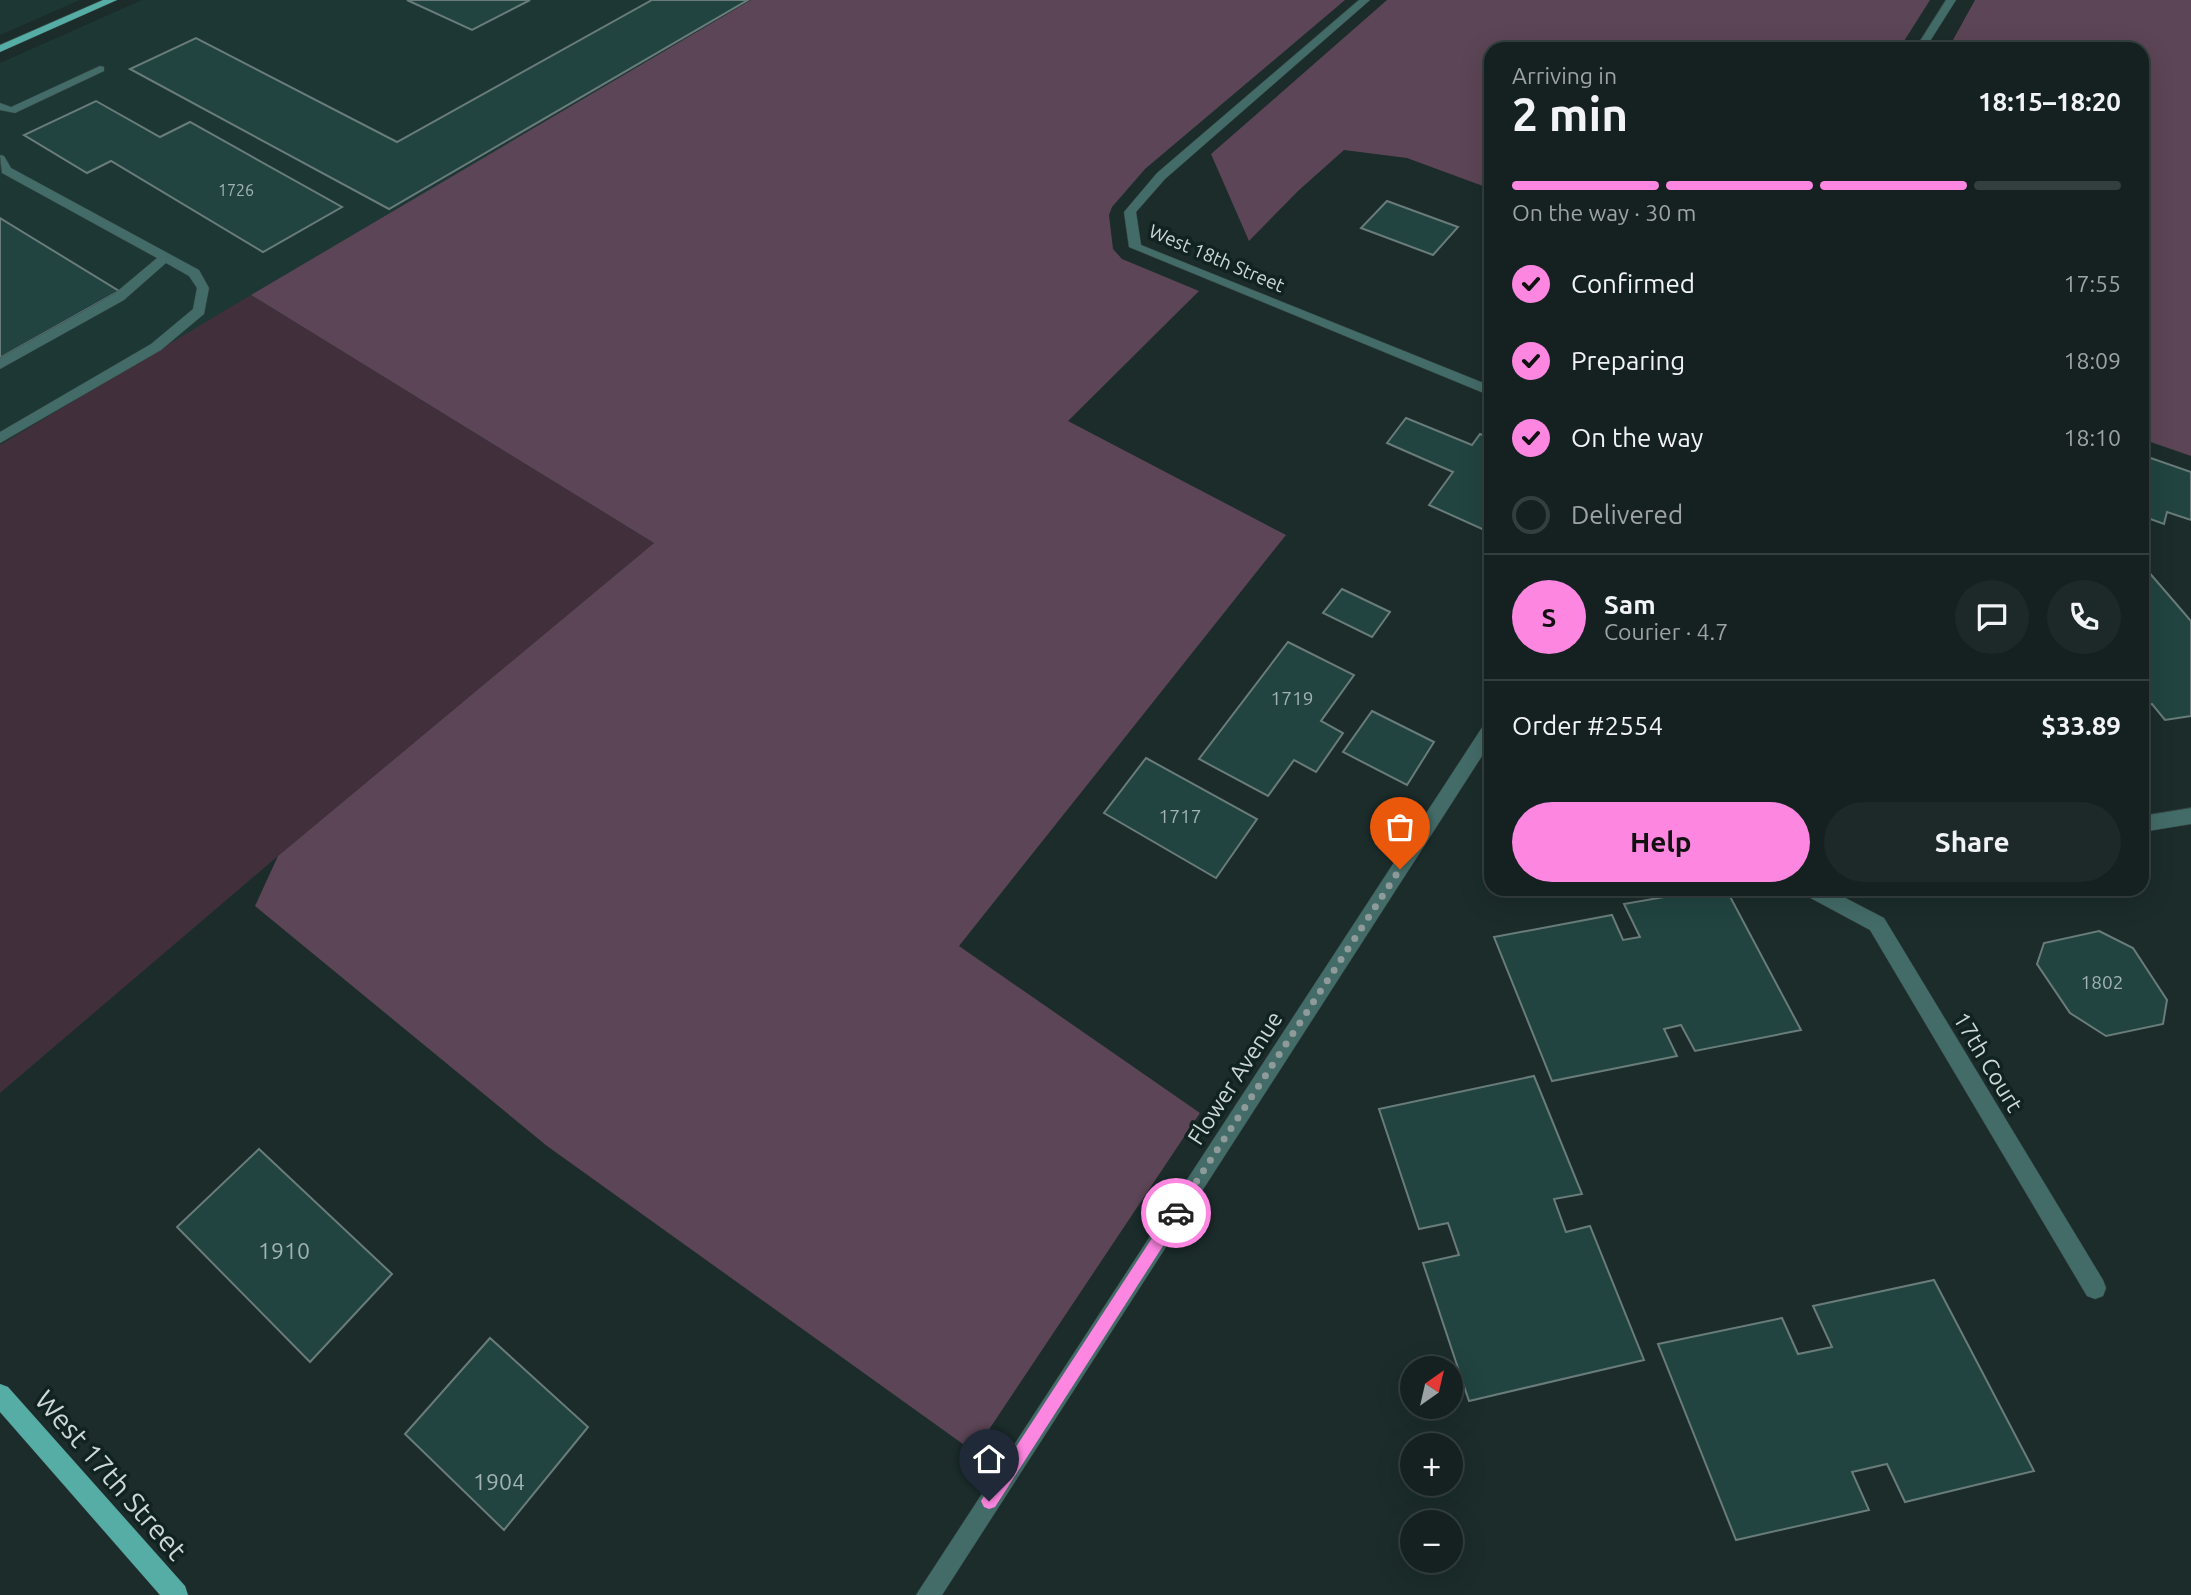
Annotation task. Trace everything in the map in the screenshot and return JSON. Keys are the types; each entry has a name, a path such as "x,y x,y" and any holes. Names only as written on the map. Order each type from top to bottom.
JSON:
{"main road":[{"path":"0,49 111,0"},
{"name":"West 17th Street","path":"0,1395 176,1595"}],"street":[{"name":"West 18th Street","path":"1365,0 1161,176 1130,212 1135,247 1484,388"},
{"path":"1924,42 1951,0"},
{"path":"0,119 5,109 100,69"},
{"path":"0,159 6,170 194,273 203,288 199,311 156,347 0,438"},
{"path":"0,364 119,297 165,257"},
{"name":"Flower Avenue","path":"928,1595 1484,739"},
{"path":"2149,823 2191,816"},
{"name":"17th Court","path":"1824,896 1877,924 2095,1288"}],"shaded area":[{"path":"0,0 80,0 0,35"},
{"path":"142,0 751,0 0,445 0,63"},
{"path":"751,0 1345,0 1145,169 1112,207 1109,215 1113,249 1122,259 1199,291 1068,421 1286,535 959,946 1200,1113 974,1452 547,1146 255,906 278,856 654,543 251,295"},
{"path":"1387,0 1930,0 1903,42 1484,42 1484,186 1407,158 1344,150 1298,191 1249,241 1211,154"},
{"path":"1975,0 2191,0 2191,456 2149,441 2149,42 1952,42"},
{"path":"251,295 654,543 278,856 0,1093 0,445"}],"building":[{"path":"407,0 530,0 472,30"},
{"path":"652,0 748,0 389,209 130,69 196,38 397,142"},
{"path":"96,101 160,137 190,122 342,207 263,252 111,161 87,173 24,135"},
{"path":"1387,201 1458,227 1433,255 1361,228"},
{"path":"0,218 119,291 0,358"},
{"path":"1406,418 1472,445 1480,434 1484,435 1484,530 1429,505 1453,472 1387,443"},
{"path":"2149,457 2191,472 2191,520 2167,512 2164,524 2149,519"},
{"path":"2149,572 2191,621 2191,716 2165,720 2152,704 2149,704"},
{"path":"1342,589 1390,612 1372,637 1323,613"},
{"path":"1288,642 1354,675 1321,721 1343,733 1316,772 1294,760 1268,796 1199,759"},
{"path":"1372,711 1434,742 1407,785 1343,752"},
{"path":"1146,758 1257,819 1216,878 1104,813"},
{"path":"1670,896 1730,896 1801,1030 1695,1051 1681,1025 1664,1029 1677,1056 1552,1081 1494,937 1612,915 1623,940 1640,937 1624,904"},
{"path":"2099,931 2133,948 2167,1000 2163,1024 2106,1036 2070,1013 2037,964 2044,943"},
{"path":"1534,1076 1582,1194 1554,1199 1566,1232 1590,1226 1644,1360 1469,1401 1463,1383 1463,1356 1454,1356 1423,1263 1459,1255 1448,1223 1419,1229 1379,1109"},
{"path":"259,1149 392,1274 310,1362 177,1227"},
{"path":"1934,1280 2034,1471 1905,1502 1887,1464 1852,1472 1869,1510 1736,1540 1658,1344 1782,1318 1798,1354 1832,1347 1813,1306"},
{"path":"490,1338 588,1427 504,1530 405,1434"}],"way so far":[{"path":"1176,1213 1400,869"}],"route":[{"path":"989,1501 1176,1213"}]}
